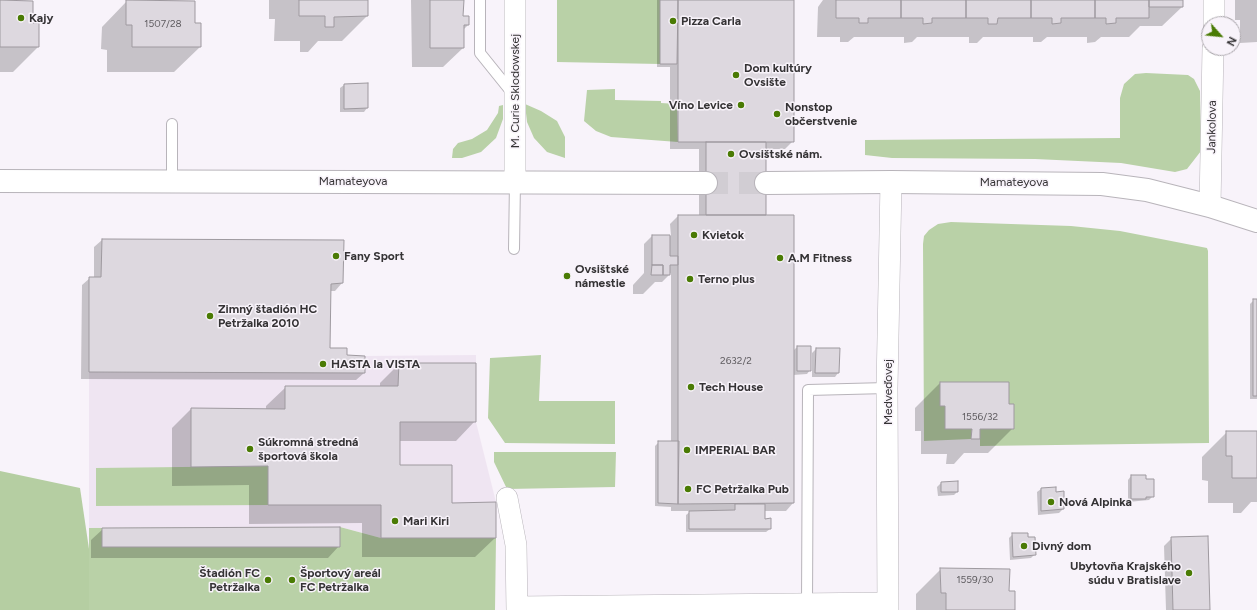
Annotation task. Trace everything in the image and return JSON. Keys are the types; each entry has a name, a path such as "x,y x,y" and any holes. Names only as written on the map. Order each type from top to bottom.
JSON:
{"street":[{"name":"M. Curie Sklodowskej","path":"515,0 515,182"},
{"path":"1214,0 1214,16"},
{"name":"Jankolova","path":"1210,206 1214,56"},
{"name":"Mamateyova","path":"0,181 706,183"},
{"name":"Medveďovej","path":"517,608 807,604 888,607 887,388 891,182"},
{"name":"Mamateyova","path":"766,183 1054,182 1102,184 1147,190 1210,206 1257,221"},
{"path":"507,498 516,545 517,608"}],"lane":[{"path":"480,0 480,53 515,97"},
{"path":"172,124 172,181"},
{"path":"514,249 515,182"},
{"path":"807,604 808,390 887,388"}],"shaded area":[{"path":"476,355 476,422 496,502 496,538 381,538 340,527 89,528 89,372 365,373 365,356"}],"green space":[{"path":"557,0 660,0 660,64 557,62"},
{"path":"1146,73 1188,75 1194,79 1200,91 1201,151 1187,169 1175,172 1121,163 1035,159 892,158 865,155 865,140 1120,138 1120,98 1124,84 1135,74"},
{"path":"615,89 615,100 661,101 661,103 677,104 678,142 611,137 596,131 584,121 587,90"},
{"path":"525,104 541,111 557,121 565,137 565,158 547,152 534,138 527,122"},
{"path":"503,105 503,119 496,138 481,152 462,158 452,158 453,149 458,143 472,139 487,130 498,113 499,106"},
{"path":"951,222 1071,226 1120,231 1207,248 1209,443 980,446 980,429 1014,429 1014,404 1009,404 1008,382 940,382 940,406 945,406 972,429 971,439 924,441 923,244 924,236 929,230 938,224"},
{"path":"541,355 539,401 615,401 615,444 505,443 488,418 490,358"},
{"path":"494,452 616,452 615,487 507,489 494,462"},
{"path":"268,466 268,505 96,506 96,468"},
{"path":"0,471 80,488 89,549 89,610 0,610"},
{"name":"Štadión FC Petržalka","path":"340,527 381,538 496,538 495,610 89,610 89,528"}],"building":[{"path":"0,0 33,1 33,23 39,23 39,47 0,47"},
{"path":"126,0 195,1 195,23 201,23 201,47 132,47 132,25 126,25"},
{"path":"299,0 368,0 368,16 334,17 334,27 325,27 325,16 299,16"},
{"path":"430,0 464,0 463,16 469,16 469,25 464,25 464,48 430,48"},
{"path":"660,0 678,0 677,64 660,64"},
{"name":"Dom kultúry Ovsište","path":"678,0 794,0 794,142 678,142"},
{"path":"836,0 901,0 901,18 868,18 868,23 859,23 859,18 836,18"},
{"path":"901,0 966,0 966,18 932,18 932,23 923,24 923,18 901,18"},
{"path":"966,0 1031,0 1031,18 998,18 997,24 988,24 988,18 966,18"},
{"path":"1031,0 1095,0 1095,18 1061,18 1061,23 1052,24 1052,18 1031,18"},
{"path":"1095,0 1149,0 1149,18 1116,18 1116,23 1106,24 1106,18 1095,18"},
{"path":"1149,0 1183,0 1183,7 1149,7"},
{"path":"368,83 368,108 344,109 344,84"},
{"path":"706,142 766,142 766,215 706,215"},
{"path":"678,215 794,215 794,503 678,504"},
{"path":"652,235 670,235 670,256 678,256 678,265 670,265 670,275 663,275 663,265 652,265"},
{"name":"Zimný štadión HC Petržalka 2010","path":"102,239 344,240 343,283 331,284 330,348 347,348 347,355 365,356 365,373 89,372 89,277 101,277"},
{"path":"652,265 663,265 663,275 651,275"},
{"path":"1253,299 1257,299 1257,396 1253,396"},
{"path":"797,346 811,346 811,371 797,371"},
{"path":"816,348 840,348 839,373 815,373"},
{"path":"399,363 476,363 476,422 400,422 400,465 452,465 452,503 496,502 496,538 381,538 381,505 268,505 268,466 191,467 191,408 285,409 285,386 398,386"},
{"path":"940,382 1009,382 1009,404 1014,404 1014,429 980,429 980,439 971,439 972,429 945,429 945,406 940,406"},
{"path":"1226,431 1257,431 1257,478 1232,478 1232,456 1226,456"},
{"path":"658,441 679,441 678,504 658,503"},
{"path":"1131,475 1146,475 1146,479 1154,479 1154,497 1146,497 1146,499 1131,499"},
{"path":"958,481 958,492 941,492 941,482"},
{"path":"1056,487 1056,492 1064,491 1064,509 1041,511 1041,488"},
{"path":"735,504 765,504 765,519 771,518 771,529 689,529 689,511 735,510"},
{"path":"340,527 340,547 102,547 102,528"},
{"name":"Divný dom","path":"1012,533 1028,533 1028,537 1035,537 1036,555 1013,557"},
{"path":"1208,536 1210,610 1173,610 1171,537"},
{"path":"940,568 1010,569 1009,591 1015,591 1015,610 946,610 946,593 941,593"}],"tunnel":[{"path":"706,183 766,183"}],"place":[{"name":"Kajy","path":"21,18"},
{"name":"Pizza Carla","path":"673,21"},
{"name":"Dom kultúry Ovsište","path":"736,75"},
{"name":"Víno Levice","path":"741,105"},
{"name":"Nonstop občerstvenie","path":"777,114"},
{"name":"Ovsištské nám.","path":"731,154"},
{"name":"Kvietok","path":"694,235"},
{"name":"Fany Sport","path":"336,256"},
{"name":"A.M Fitness","path":"780,258"},
{"name":"Ovsištské námestie","path":"567,276"},
{"name":"Terno plus","path":"690,279"},
{"name":"Zimný štadión HC Petržalka 2010","path":"210,316"},
{"name":"HASTA la VISTA","path":"323,364"},
{"name":"Tech House","path":"691,387"},
{"name":"Súkromná stredná športová škola","path":"250,449"},
{"name":"IMPERIAL BAR","path":"687,450"},
{"name":"FC Petržalka Pub","path":"688,489"},
{"name":"Nová Alpinka","path":"1051,502"},
{"name":"Mari Kiri","path":"395,521"},
{"name":"Divný dom","path":"1024,546"},
{"name":"Ubytovňa Krajského súdu v Bratislave","path":"1189,573"},
{"name":"Štadión FC Petržalka","path":"268,580"},
{"name":"Športový areál FC Petržalka","path":"292,580"}]}
